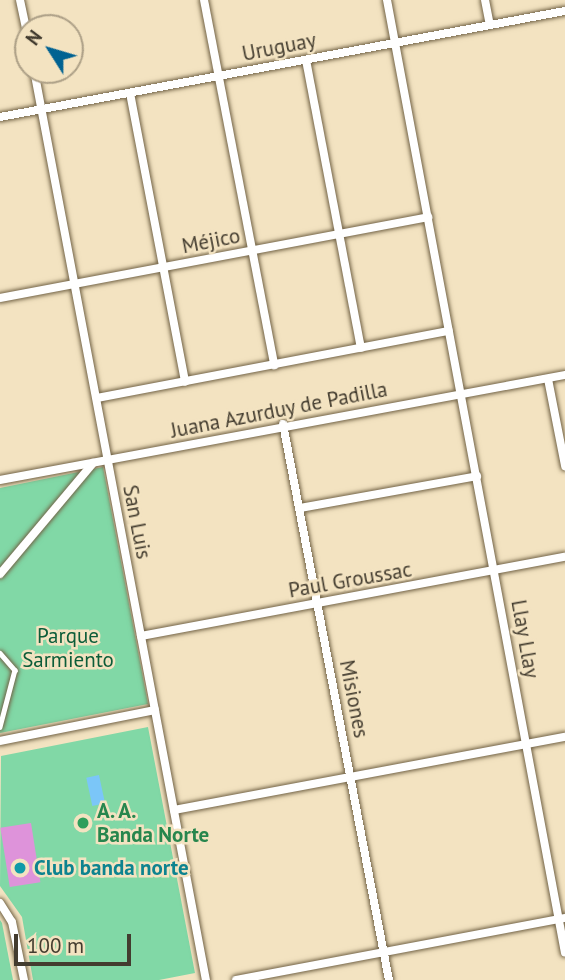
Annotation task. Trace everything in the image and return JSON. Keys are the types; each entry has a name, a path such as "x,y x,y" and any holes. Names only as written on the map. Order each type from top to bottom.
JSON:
{"street":[{"path":"204,0 274,365"},
{"name":"Llay Llay","path":"387,0 526,744 562,919 565,953"},
{"path":"485,0 489,25"},
{"name":"Uruguay","path":"0,117 565,10"},
{"path":"306,60 361,348"},
{"name":"San Luis","path":"37,84 206,980"},
{"path":"130,93 185,382"},
{"name":"Méjico","path":"0,298 428,218"},
{"path":"97,398 449,331"},
{"name":"Juana Azurduy de Padilla","path":"0,480 283,424 565,375"},
{"path":"548,379 565,466"},
{"name":"Misiones","path":"283,424 389,980"},
{"path":"0,574 93,463"},
{"path":"300,508 477,476"},
{"name":"Paul Groussac","path":"141,636 565,558"},
{"path":"0,741 155,710"},
{"path":"174,810 565,737"},
{"path":"0,903 12,922 24,980"},
{"path":"236,980 562,919"}],"lane":[{"path":"0,653 15,670 0,727"}],"green space":[{"name":"Parque Sarmiento","path":"103,467 148,704 0,733 0,488"},
{"name":"A. A. Banda Norte","path":"148,727 195,973 159,980 33,980 22,917 0,886 1,756"},
{"path":"0,920 2,923 13,980 0,980"}],"water":[{"path":"99,775 105,803 92,806 86,778"}],"building":[{"name":"Club banda norte","path":"31,823 40,882 10,887 0,828"}],"place":[{"name":"A. A. Banda Norte","path":"83,823"},
{"name":"Club banda norte","path":"20,868"}]}
